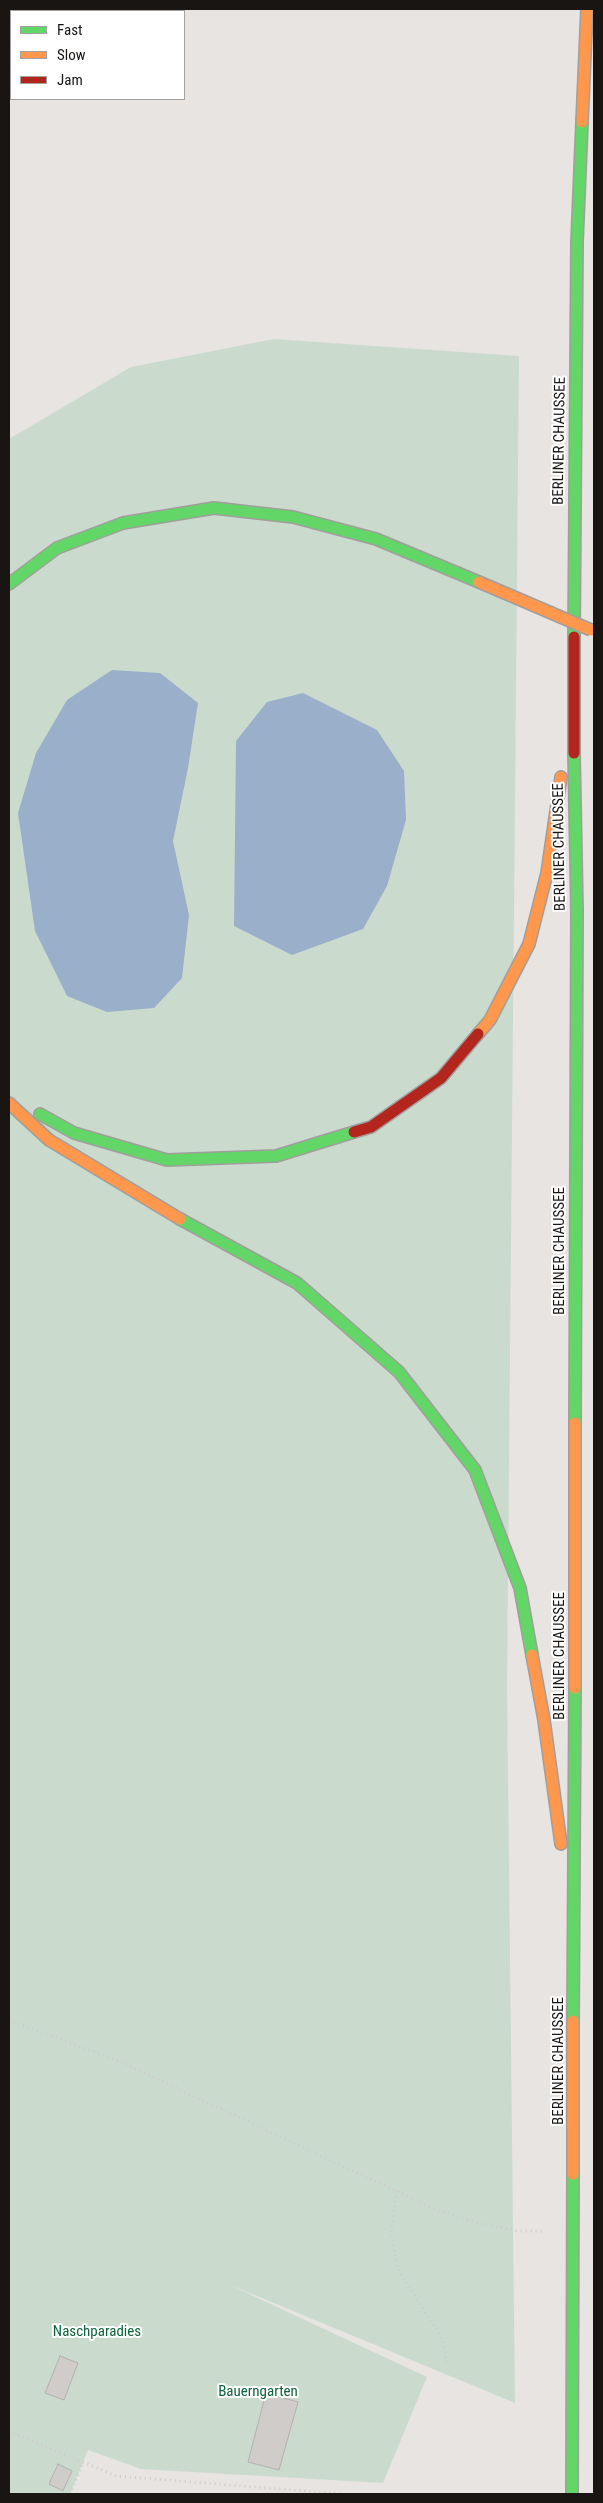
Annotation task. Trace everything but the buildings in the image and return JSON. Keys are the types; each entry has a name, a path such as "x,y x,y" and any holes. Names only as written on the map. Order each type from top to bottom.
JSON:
{"main road":[{"name":"BERLINER CHAUSSEE","path":"572,2494 575,1950 576,911 573,696 578,242 586,9"},
{"path":"9,584 57,548 123,523 214,508 293,517 376,539 594,632"},
{"path":"9,1096 74,1133 168,1160 256,1157 276,1156 371,1127 442,1078 490,1020 529,944 547,872 573,696"},
{"path":"9,1103 49,1140 162,1209 297,1283 399,1372 474,1470 520,1588 544,1720 575,1950"}],"path":[{"path":"9,2020 119,2061 432,2208 478,2223 518,2231 573,2231"},
{"path":"397,2192 392,2232 398,2269 443,2340 447,2365"},
{"path":"9,2431 116,2476 343,2494"},
{"path":"70,2494 83,2463"}],"green space":[{"path":"274,339 519,356 507,1686 515,2403 228,2284 427,2377 383,2483 141,2469 88,2450 70,2494 9,2494 9,439 131,367"}],"water":[{"path":"112,670 160,673 198,703 188,768 173,841 189,915 182,978 154,1008 107,1012 67,996 35,931 18,813 36,753 67,700"},
{"path":"303,693 377,730 404,771 406,820 387,886 363,929 292,955 234,926 236,741 267,702"}],"traffic: fast":[{"path":"574,637 577,242 582,122"},
{"path":"9,584 57,548 123,523 214,508 293,517 376,539 479,582"},
{"path":"574,753 577,911 575,1423"},
{"path":"40,1114 74,1133 167,1160 276,1156 354,1132"},
{"path":"180,1219 297,1283 399,1372 475,1470 520,1588 532,1655"},
{"path":"573,2021 575,1688"},
{"path":"572,2494 573,2174"}],"traffic: slow":[{"path":"582,122 587,9"},
{"path":"479,582 591,630"},
{"path":"478,1034 490,1020 529,944 547,873 561,777"},
{"path":"9,1103 49,1140 180,1219"},
{"path":"575,1423 575,1688"},
{"path":"532,1655 544,1720 561,1844"},
{"path":"573,2021 573,2174"}],"traffic: jam":[{"path":"574,637 574,753"},
{"path":"354,1132 371,1127 441,1078 478,1034"}],"park label":[{"name":"Naschparadies","path":"97,2332"},
{"name":"Bauerngarten","path":"258,2392"}]}
